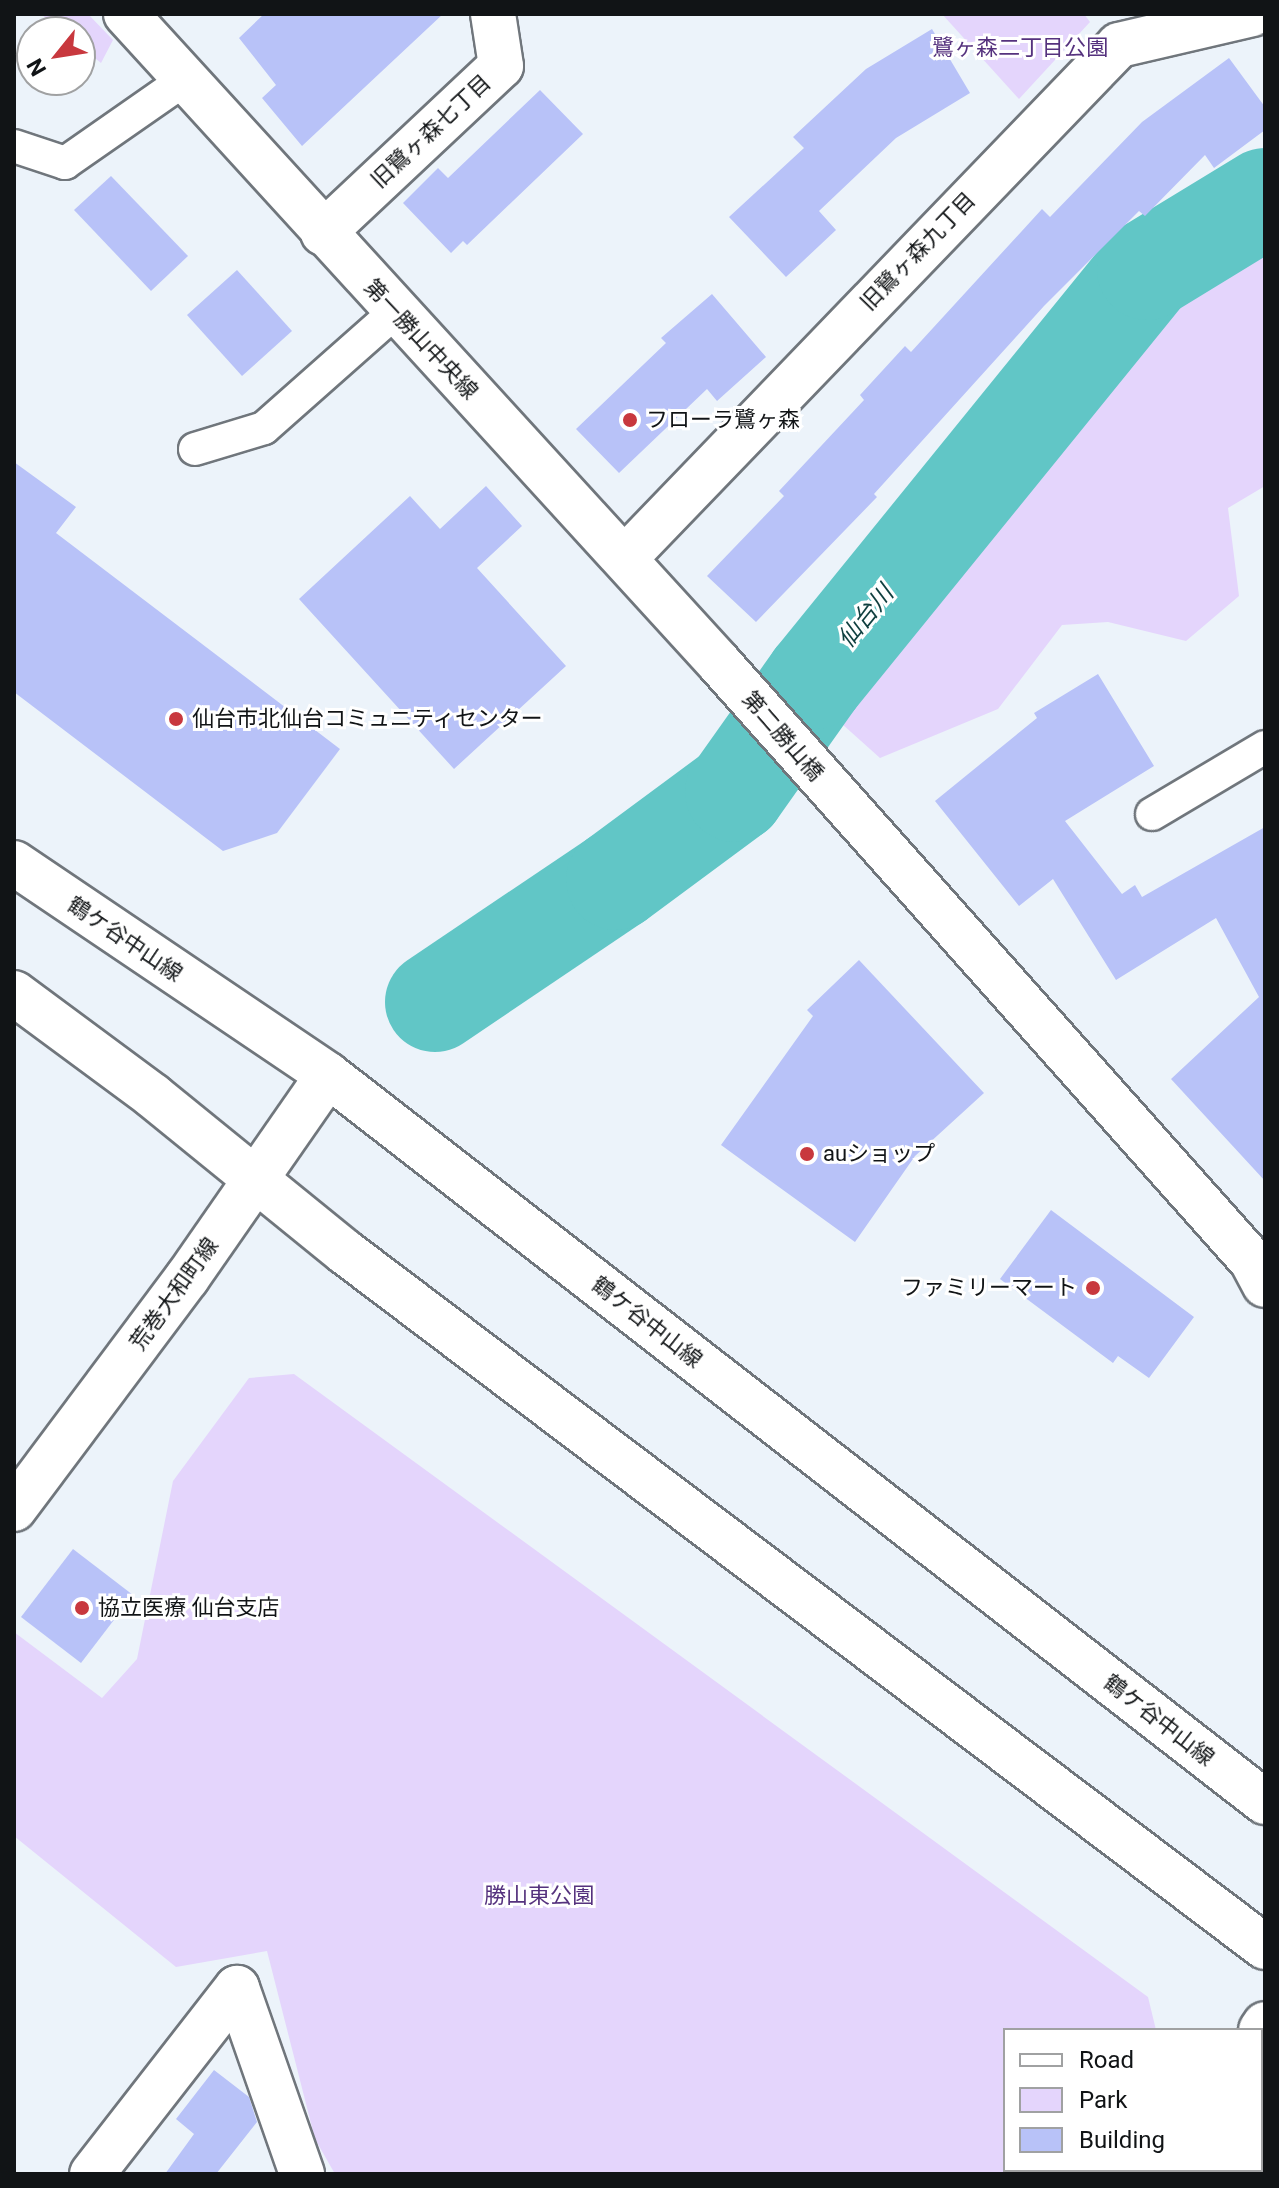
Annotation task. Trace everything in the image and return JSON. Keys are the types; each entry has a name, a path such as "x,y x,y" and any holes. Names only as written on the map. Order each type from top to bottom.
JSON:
{"street":[{"name":"第一勝山中央線","path":"126,14 395,312 719,663"},
{"name":"旧鷺ヶ森七丁目","path":"323,233 501,66 493,14"},
{"name":"旧鷺ヶ森九丁目","path":"625,558 1119,45 1252,14"},
{"name":"第二勝山橋","path":"719,663 1252,1261 1265,1285"},
{"name":"鶴ケ谷中山線","path":"14,863 328,1075 1265,1802"},
{"path":"14,993 153,1096 254,1182 1265,1947"},
{"name":"荒巻大和町線","path":"14,1509 254,1182 328,1075"},
{"path":"92,2174 237,1988 302,2174"}],"lane":[{"path":"14,146 65,163 184,80"},
{"path":"195,449 264,428 395,312"},
{"path":"1152,814 1265,747"}],"green space":[{"path":"41,14 90,16 43,16"},
{"name":"鷺ヶ森二丁目公園","path":"942,14 1084,14 1090,22 1019,99"},
{"path":"96,22 113,40 101,63 96,59"},
{"path":"1265,223 1265,486 1228,508 1239,596 1186,641 1108,622 1062,625 998,709 880,758 813,698 1025,441 1146,318"},
{"name":"勝山東公園","path":"294,1374 1148,1997 1156,2028 1003,2028 1003,2172 1070,2172 1068,2174 335,2174 315,2139 267,1951 176,1967 14,1836 14,1632 102,1698 137,1659 173,1481 249,1378"}],"building":[{"path":"264,14 443,14 302,146 262,98 276,85 239,38"},
{"path":"932,29 970,93 896,138 819,211 836,230 786,277 729,217 804,148 793,137 866,69"},
{"path":"1229,58 1265,107 1265,130 1214,168 1205,155 1145,216 1139,211 1044,306 874,494 877,497 756,622 707,576 784,496 779,491 864,400 860,395 905,346 911,352 1042,209 1050,217 1142,122"},
{"path":"540,90 583,134 467,245 463,241 451,253 403,203 438,168 448,178"},
{"path":"111,176 188,256 151,291 74,210"},
{"path":"237,270 292,331 242,376 187,315"},
{"path":"712,294 766,357 717,401 707,389 619,473 576,429 666,343 661,338"},
{"path":"14,462 76,507 56,533 340,749 277,833 223,851 14,692"},
{"path":"486,486 522,526 477,568 566,666 454,769 299,599 410,496 440,529"},
{"path":"1098,674 1154,766 1065,821 1122,894 1135,885 1142,897 1265,827 1265,1181 1171,1079 1259,997 1216,918 1116,980 1053,879 1019,906 935,801 1037,718 1034,713"},
{"path":"859,960 984,1093 915,1156 855,1242 721,1145 813,1016 807,1010"},
{"path":"1051,1210 1194,1317 1149,1378 1118,1356 1113,1363 1000,1279"},
{"path":"73,1549 133,1595 81,1663 21,1617"},
{"path":"214,2070 249,2097 257,2122 216,2174 165,2174 194,2134 176,2119"}],"waterway":[{"name":"仙台川","path":"435,1002 616,880 735,792 815,679 1147,270 1265,198"}],"place":[{"name":"フローラ鷺ヶ森","path":"630,420"},
{"name":"仙台市北仙台コミュニティセンター","path":"176,719"},
{"name":"auショップ","path":"807,1154"},
{"name":"ファミリーマート","path":"1093,1288"},
{"name":"協立医療 仙台支店","path":"82,1608"}]}
